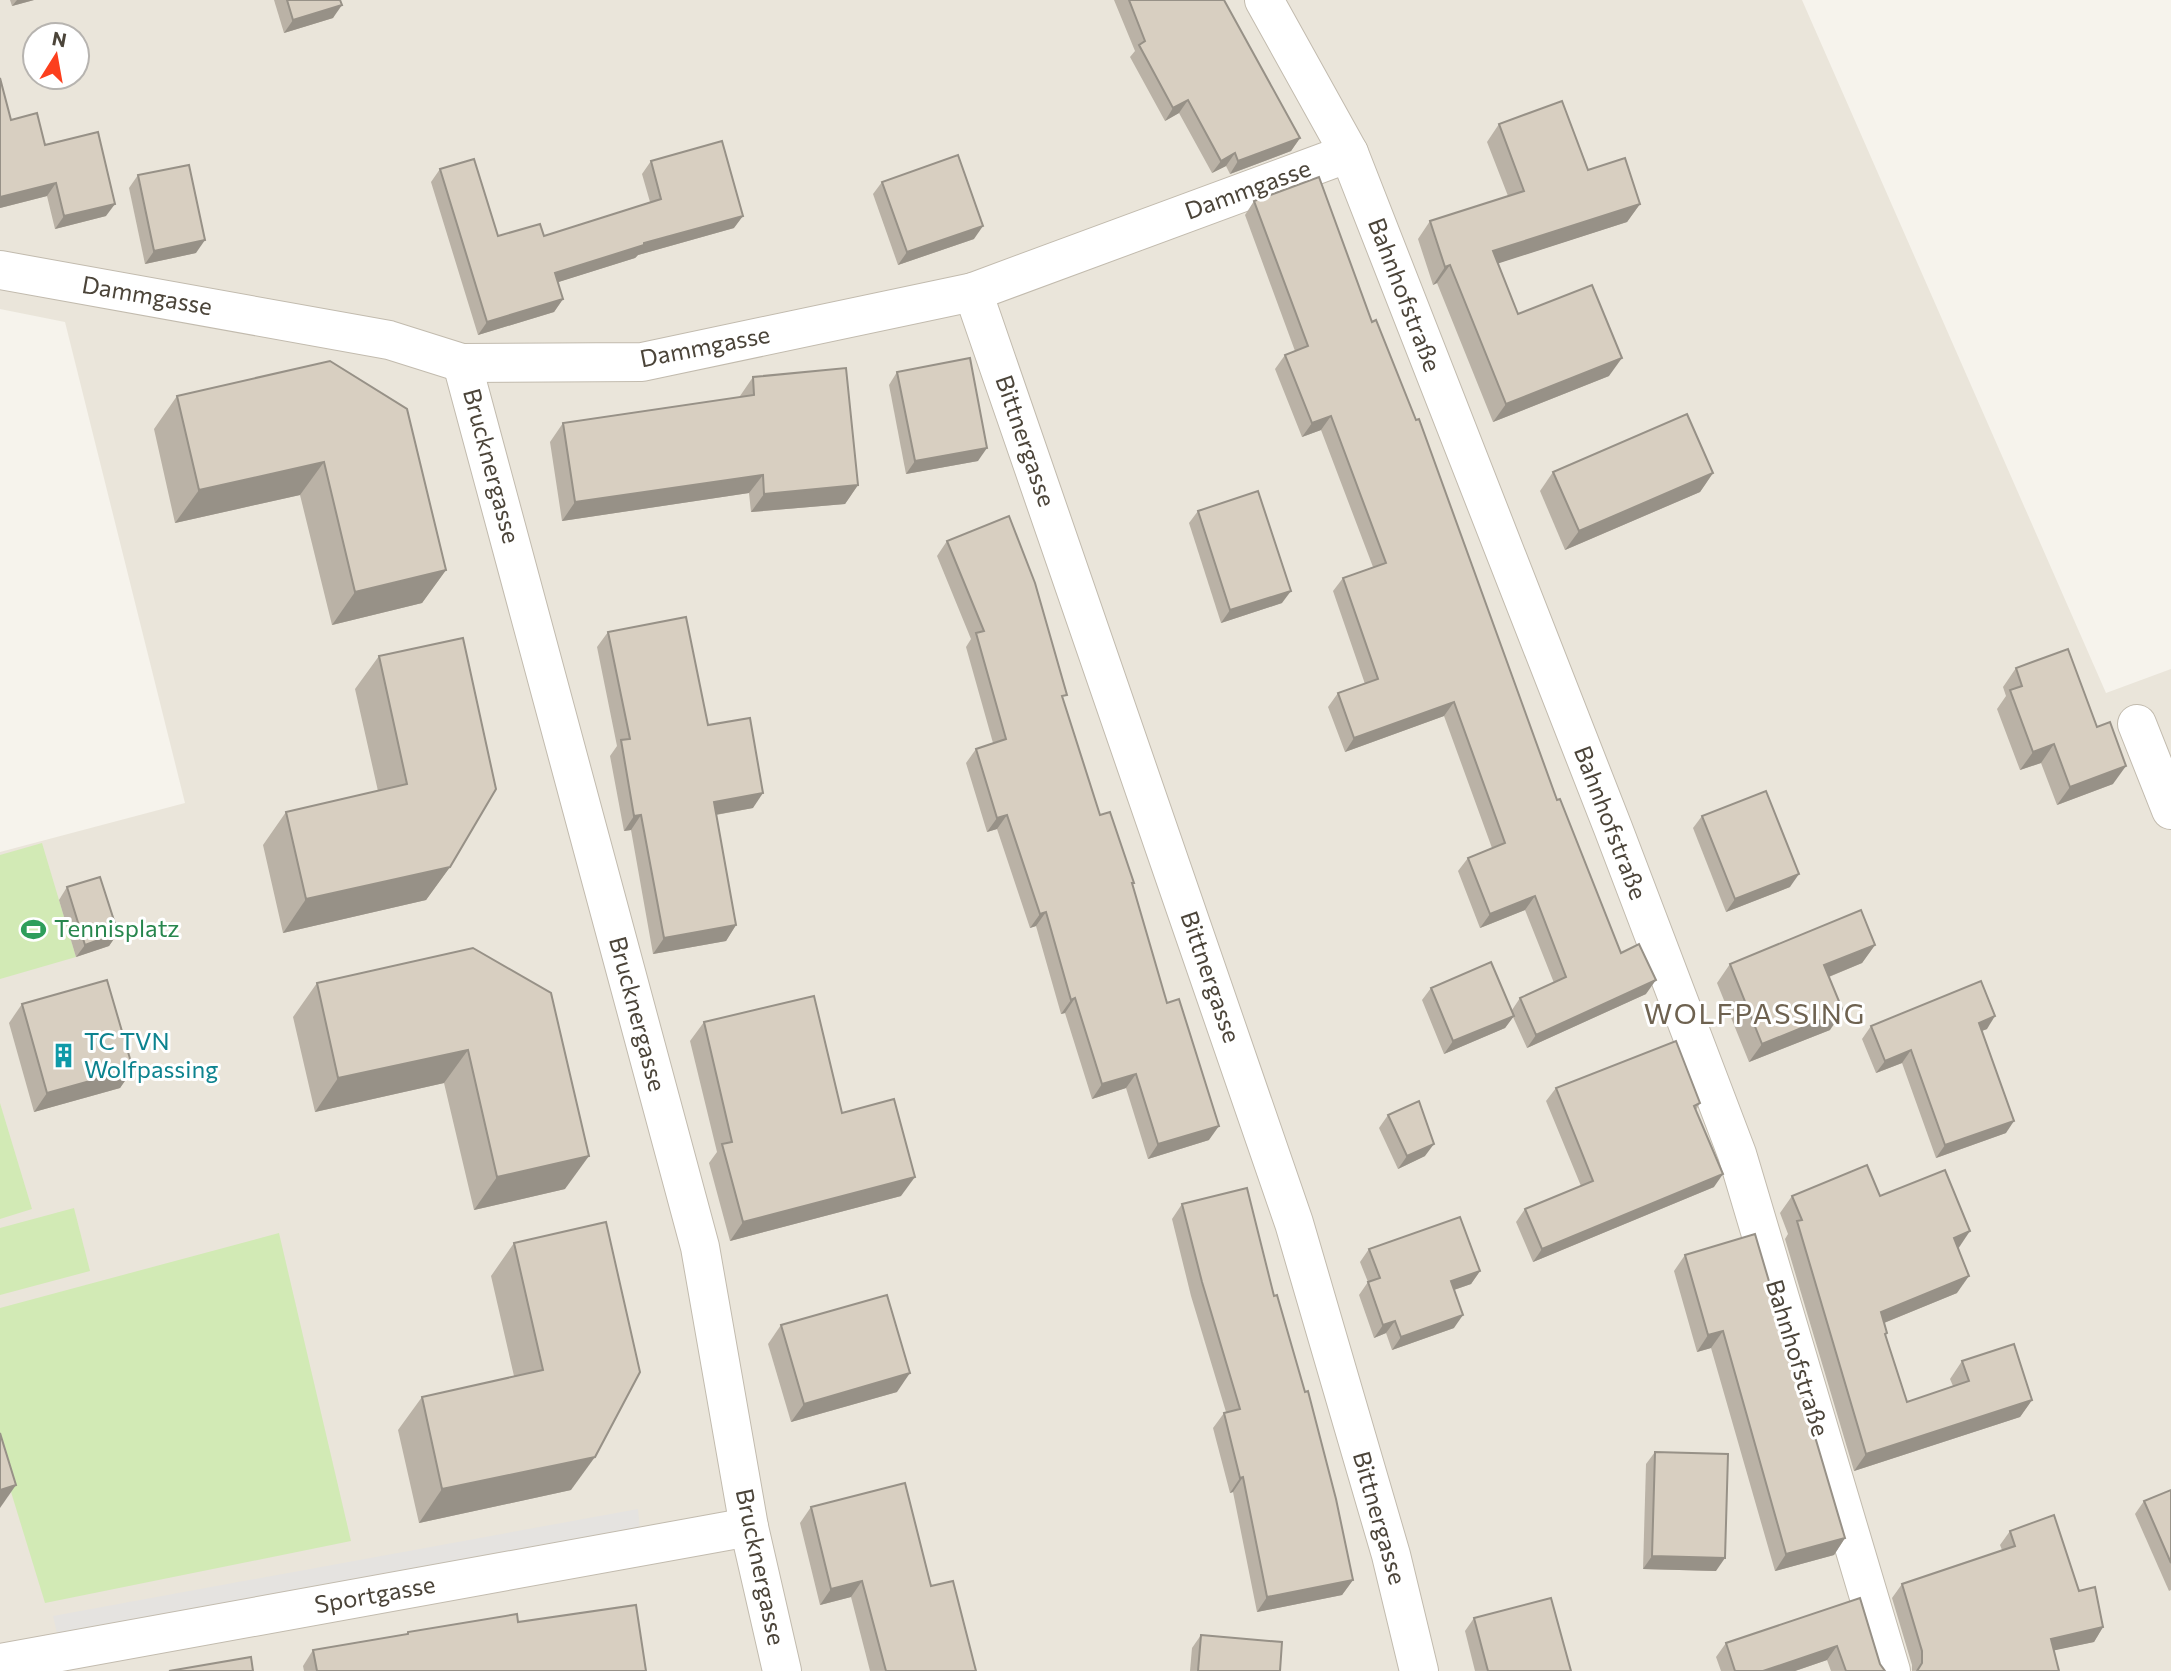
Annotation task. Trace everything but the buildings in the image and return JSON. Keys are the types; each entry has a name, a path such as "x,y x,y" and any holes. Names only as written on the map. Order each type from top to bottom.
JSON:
{"street":[{"name":"Bahnhofstraße","path":"1264,0 1349,153 1613,828 1737,1154 1891,1671"},
{"name":"Dammgasse","path":"0,270 389,340 462,363 642,362 973,292 1349,153"},
{"name":"Bittnergasse","path":"973,292 1294,1223 1391,1555 1419,1671"},
{"name":"Brucknergasse","path":"462,363 700,1247 749,1527 782,1671"},
{"path":"2137,724 2171,810"},
{"name":"Sportgasse","path":"0,1663 749,1527"}],"shaded area":[{"path":"0,0 1802,0 2106,693 2171,669 2171,1671 0,1671 0,852 185,803 65,322 0,309"},
{"path":"638,1509 641,1540 60,1646 53,1616"}],"green space":[{"name":"Tennisplatz","path":"42,843 76,957 0,979 0,855"},
{"path":"0,1103 32,1209 0,1219"},
{"path":"74,1208 90,1271 0,1295 0,1228"},
{"path":"279,1233 351,1541 45,1603 0,1456 0,1308"}],"place":[{"name":"Tennisplatz","path":"34,929"},
{"name":"TC TVN Wolfpassing","path":"64,1056"}],"district":[{"name":"WOLFPASSING","path":"1755,1014"}]}
